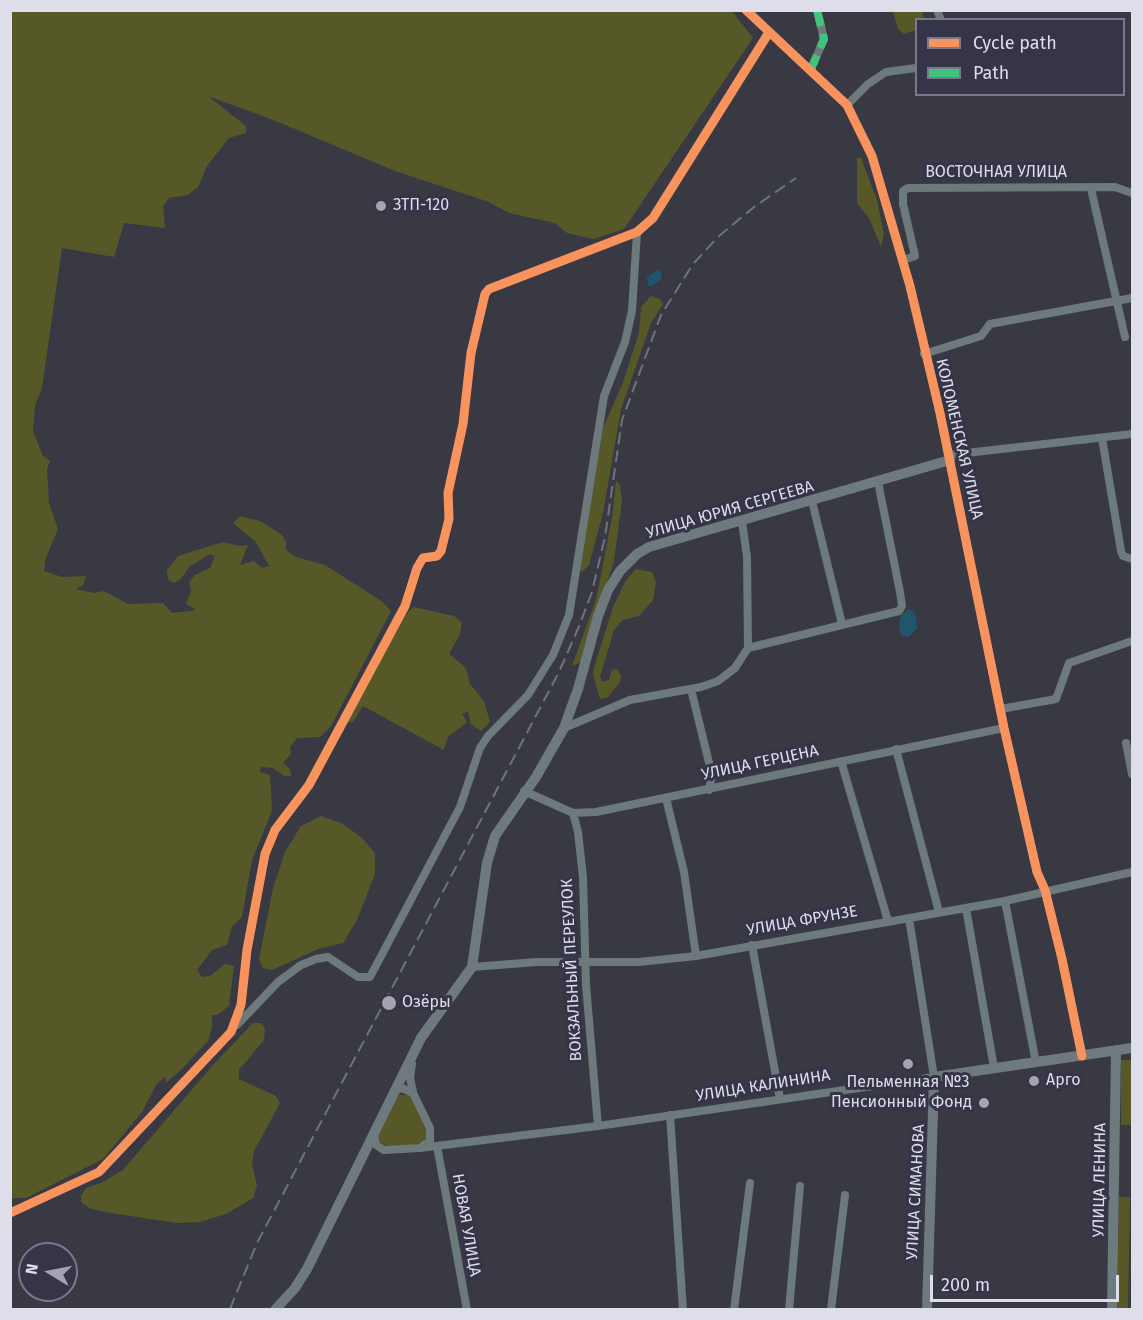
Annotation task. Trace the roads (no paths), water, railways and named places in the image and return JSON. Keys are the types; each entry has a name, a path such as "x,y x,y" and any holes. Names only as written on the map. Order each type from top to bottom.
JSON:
{"main road":[{"name":"УЛИЦА ЮРИЯ СЕРГЕЕВА","path":"394,1091 414,1051 445,1001 472,967 491,847 502,821 536,777 564,728 578,689 598,616 608,590 620,571 637,554 649,547 878,482 950,457"},
{"name":"УЛИЦА КАЛИНИНА","path":"934,1077 1132,1048"},
{"name":"УЛИЦА ЛЕНИНА","path":"1112,1310 1116,1050"},
{"path":"1116,1062 1122,1054 1132,1054"},
{"name":"УЛИЦА СИМАНОВА","path":"927,1310 934,1077"},
{"path":"275,1310 295,1288 307,1269 394,1091"}],"street":[{"name":"КОЛОМЕНСКАЯ УЛИЦА","path":"746,10 768,34 811,69 847,105 872,156 903,260 950,457 1004,728 1037,872 1045,890 1082,1056"},
{"path":"811,69 824,39 817,10"},
{"path":"231,1032 241,1005 248,938 265,854 275,830 309,785 405,606 417,568 423,558 437,555 441,551 449,519 448,493 464,424 471,354 485,294 489,289 637,232 653,218 768,34"},
{"path":"847,105 868,84 886,72 915,68"},
{"name":"ВОСТОЧНАЯ УЛИЦА","path":"903,260 915,256 903,204 903,191 908,188 968,186 1091,189 1115,187 1132,193"},
{"path":"1091,189 1125,337"},
{"path":"10,1213 92,1177 108,1166 278,982 301,965 328,957 358,976 369,977 460,807 480,748 488,736 528,695 553,655 569,615 604,396 625,342 632,311 637,232"},
{"path":"924,354 981,336 990,324 1132,298"},
{"name":"УЛИЦА ЮРИЯ СЕРГЕЕВА","path":"950,457 1132,434"},
{"path":"1102,438 1121,551 1123,556 1132,559"},
{"path":"748,648 899,611 902,606 900,592 878,482"},
{"path":"812,501 842,624"},
{"path":"564,728 630,700 691,689 728,675 748,648 747,557 742,521"},
{"path":"1001,709 1056,699 1069,663 1132,641"},
{"path":"691,689 712,775 709,790"},
{"name":"УЛИЦА ГЕРЦЕНА","path":"524,791 573,813 596,812 1004,728"},
{"path":"1126,742 1132,774"},
{"path":"896,749 939,912"},
{"path":"841,761 888,921"},
{"path":"666,798 684,872 696,956"},
{"name":"ВОКЗАЛЬНЫЙ ПЕРЕУЛОК","path":"573,813 578,832 583,877 586,985 598,1126"},
{"name":"УЛИЦА ФРУНЗЕ","path":"472,967 537,962 646,961 696,956 1005,901 1045,890 1132,872"},
{"path":"1005,901 1036,1063"},
{"path":"966,908 993,1068"},
{"path":"909,918 934,1077"},
{"path":"752,945 780,1099"},
{"path":"414,1051 410,1078 413,1093 438,1141 448,1144"},
{"name":"УЛИЦА КАЛИНИНА","path":"420,1148 598,1126 934,1077"},
{"path":"394,1091 402,1088 413,1093"},
{"path":"670,1115 683,1310"},
{"path":"374,1130 374,1141 384,1150 420,1148 430,1141 430,1128"},
{"name":"НОВАЯ УЛИЦА","path":"437,1146 467,1310"},
{"path":"734,1310 750,1183"},
{"path":"789,1310 800,1186"},
{"path":"831,1310 845,1195"}],"water":[{"path":"657,270 662,273 661,279 652,286 648,286 647,277"},
{"path":"908,609 916,616 917,629 908,637 901,635 899,626 901,616"}],"railway":[{"path":"230,1309 257,1243 559,672 580,624 592,592 605,537 622,420 661,315 693,264 719,236 754,207 796,178"}],"place":[{"name":"ЗТП-120","path":"381,206"},
{"name":"Озёры","path":"389,1003"},
{"name":"Пельменная №3","path":"908,1064"},
{"name":"Арго","path":"1034,1081"},
{"name":"Пенсионный Фонд","path":"984,1103"}]}
